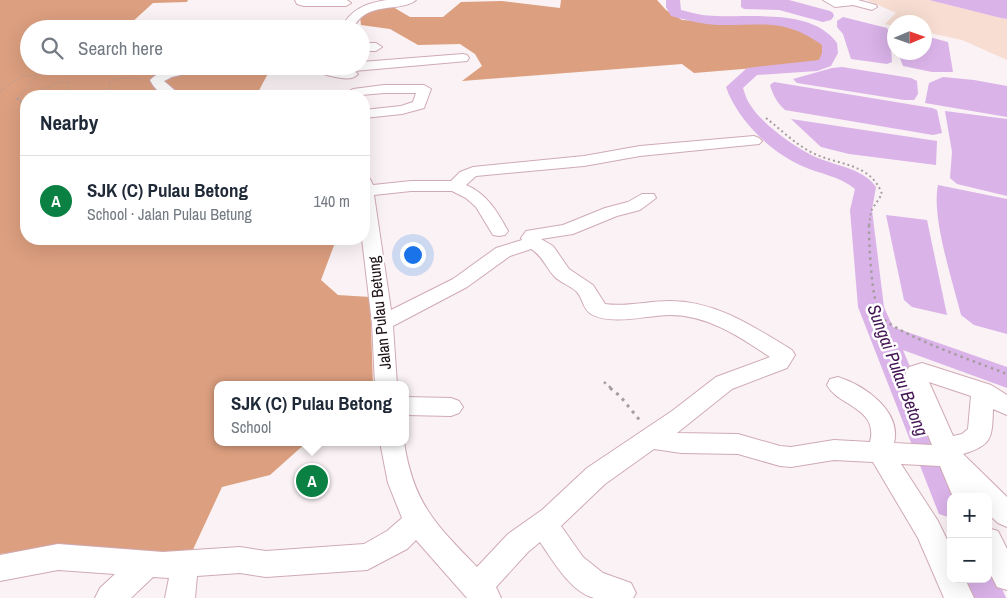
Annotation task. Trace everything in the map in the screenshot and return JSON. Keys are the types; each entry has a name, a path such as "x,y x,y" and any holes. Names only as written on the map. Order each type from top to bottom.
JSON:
{"street":[{"path":"300,0 304,3 346,1 348,20"},
{"path":"355,20 373,7 409,0"},
{"path":"828,0 835,4 853,2 872,7"},
{"path":"370,47 376,47"},
{"path":"370,67 463,58"},
{"path":"165,75 157,80 159,85 166,90"},
{"path":"352,75 353,90"},
{"path":"370,92 384,89 424,89 419,105 402,110 370,113"},
{"path":"455,186 466,175 473,172 584,162 640,151 754,142"},
{"path":"370,187 455,186 476,196 487,209 499,231"},
{"path":"392,446 400,481 418,521 481,592 518,543 543,524 596,476 680,418 724,382 779,362 784,355 737,326 706,313 671,308 622,313 598,310 586,289 562,273 546,250 530,238 532,235 567,230 611,212 634,206 648,198"},
{"name":"Jalan Pulau Betung","path":"370,233 382,324 386,381"},
{"path":"382,324 460,283 503,252 533,242"},
{"path":"964,493 945,453 917,380 917,373 922,371 983,391 1007,406"},
{"path":"838,385 859,397 869,406 880,421 884,433 886,452 928,530 947,570"},
{"path":"649,438 681,443 738,444 780,456 791,457 834,450 945,453 969,442 980,434 983,391"},
{"path":"409,406 451,407"},
{"path":"945,453 1007,515"},
{"path":"0,568 58,557 146,564 182,564 240,560 266,564 367,557 397,540 418,521"},
{"path":"543,524 573,566 594,584 621,593"},
{"path":"992,548 1007,577"},
{"path":"110,598 146,564"},
{"path":"180,598 183,578 182,564"},
{"path":"953,583 959,598"}],"path":[{"path":"0,91 28,75"},
{"path":"24,90 37,75"},
{"path":"109,90 110,82 118,78 157,80"},
{"path":"44,90 57,82 64,81 69,82 69,90"},
{"path":"766,118 809,152 855,168 876,180 881,187 882,194 870,214 869,235 875,300 880,314 887,322 900,331 1007,374"},
{"path":"604,382 639,417 649,438"}],"shaded area":[{"path":"0,0 188,0 187,2 153,3 134,20 20,20 20,75 267,75 259,90 20,90 20,245 334,245 321,280 338,295 370,297 373,381 214,381 214,446 303,446 270,475 222,487 190,556 70,546 0,554"},
{"path":"561,0 657,0 666,10 682,20 728,23 762,18 790,22 811,29 824,41 824,51 818,63 694,73 682,64 462,81 482,66 475,54 460,44 418,45 390,29 370,26 370,20 360,20 360,16 375,9 393,7 410,17 443,17 461,2 502,1 560,8"},
{"path":"741,0 789,0 830,11 834,16 831,20 823,22 779,10 744,9 741,7"},
{"path":"867,0 929,0 1007,19 1007,60 962,40 932,34 932,15 894,15 896,13"},
{"path":"929,0 1007,0 1007,19 1001,18"},
{"path":"843,17 887,28 887,60 892,60 892,62 887,64 851,59 843,34 837,27 837,21"},
{"path":"932,38 948,42 953,72 932,72 903,66 901,60 932,60"},
{"path":"842,67 911,78 917,81 918,94 914,100 904,100 797,83 793,79"},
{"path":"943,77 1007,86 1007,117 925,103 929,83"},
{"path":"774,82 932,108 937,110 942,133 933,135 785,110 772,92 770,85"},
{"path":"945,111 1007,119 1007,196 957,184 950,178 952,152"},
{"path":"791,119 937,141 936,165 849,154 821,147"},
{"path":"938,185 1007,199 1007,334 974,325 961,315 940,231 937,198"},
{"path":"886,215 927,220 947,315 912,307 904,300"}],"waterway":[{"name":"Sungai Pulau Betong","path":"673,0 673,7 676,13 696,19 716,21 775,20 794,23 812,30 829,43 830,53 825,63 817,66 753,71 734,87 740,103 746,112 776,140 803,159 845,174 866,187 861,210 871,307 883,333"},
{"path":"883,333 1007,378"},
{"name":"Sungai Pulau Betong","path":"883,333 947,494"},
{"name":"Sungai Pulau Betong","path":"982,583 988,598"}],"place":[{"name":"SJK (C) Pulau Betong","path":"312,481"}]}
